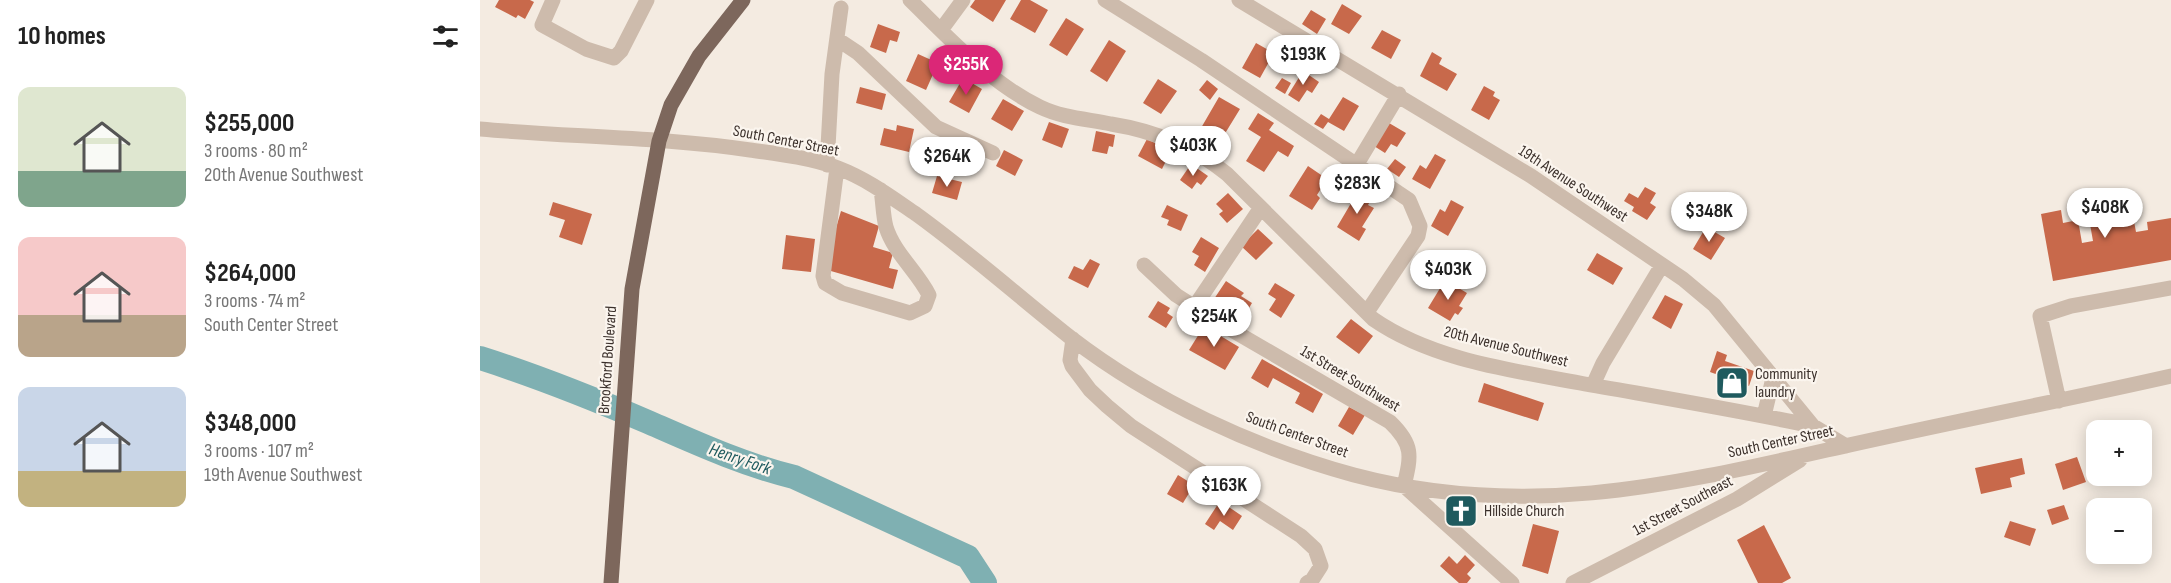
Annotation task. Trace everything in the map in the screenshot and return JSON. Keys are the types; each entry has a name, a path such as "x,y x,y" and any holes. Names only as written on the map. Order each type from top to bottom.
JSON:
{"main road":[{"name":"Brookford Boulevard","path":"611,583 632,289 659,141 671,105 699,56 743,0"}],"street":[{"path":"553,0 542,26 586,49 614,58 621,51 646,2"},
{"name":"20th Avenue Southwest","path":"910,0 1000,81 1040,107 1063,116 1138,129 1187,146 1227,174 1373,319 1400,335 1462,357 1518,372 1813,426"},
{"path":"941,30 963,0"},
{"name":"19th Avenue Southwest","path":"1239,0 1399,94 1531,176 1662,265 1714,305 1813,426 1846,446"},
{"path":"1116,2 1409,200 1420,226 1418,236 1367,312"},
{"path":"841,8 837,39 832,166 823,276 825,284 842,293 910,313 925,306 929,295 922,280 899,253 886,229 881,190"},
{"path":"837,39 858,53 936,127 993,153"},
{"path":"1357,164 1399,94"},
{"name":"South Center Street","path":"480,129 714,145 832,166 881,190 944,235 1073,339 1159,395 1232,431 1325,466 1404,486 1514,496 1592,494 1664,486 2171,376"},
{"path":"1195,306 1260,209"},
{"name":"1st Street Southwest","path":"1144,265 1160,282 1246,339 1390,422 1401,432 1411,458 1404,486"},
{"path":"1593,385 1603,363 1662,265"},
{"path":"2059,401 2040,316 2071,306 2171,288"},
{"path":"1073,339 1070,360 1072,366 1090,390 1107,406 1201,472 1274,517 1315,549 1321,566 1312,580 1307,583"},
{"path":"1764,416 1773,378"},
{"name":"1st Street Southeast","path":"1573,583 1737,499 1806,456"},
{"path":"1404,486 1512,583"}],"building":[{"path":"499,0 534,2 525,19 518,15 516,18 495,7"},
{"path":"975,0 1006,0 993,22 970,7"},
{"path":"1021,0 1030,0 1048,10 1035,33 1010,19"},
{"path":"1342,4 1362,16 1349,34 1331,24"},
{"path":"1311,10 1326,19 1317,34 1302,24"},
{"path":"1066,18 1084,29 1067,56 1049,45"},
{"path":"878,24 900,32 897,42 890,40 886,53 870,47"},
{"path":"1382,30 1401,40 1391,59 1371,48"},
{"path":"1109,40 1126,51 1107,82 1090,71"},
{"path":"1256,43 1274,53 1260,78 1242,68"},
{"path":"1432,52 1442,58 1439,64 1457,74 1447,91 1420,76"},
{"path":"918,54 938,63 926,90 906,81"},
{"path":"1303,71 1319,82 1312,93 1307,90 1299,102 1288,95"},
{"path":"963,78 982,89 969,113 949,102"},
{"path":"1282,78 1291,83 1285,94 1275,88"},
{"path":"1158,79 1177,91 1161,114 1143,103"},
{"path":"1207,80 1218,89 1210,100 1199,90"},
{"path":"1484,86 1495,92 1493,96 1500,100 1489,120 1471,110"},
{"path":"860,87 886,94 882,110 856,103"},
{"path":"1219,97 1240,109 1221,140 1201,128"},
{"path":"1343,97 1359,106 1344,131 1328,122 1323,129 1314,124 1321,114 1329,119"},
{"path":"1003,99 1024,111 1012,131 991,119"},
{"path":"1258,113 1274,123 1269,130 1294,146 1288,157 1278,151 1264,172 1246,161 1261,137 1248,129"},
{"path":"1049,122 1069,129 1062,148 1042,140"},
{"path":"1389,123 1406,133 1397,147 1391,144 1385,153 1374,146"},
{"path":"897,125 914,129 909,152 880,145 884,128 896,131"},
{"path":"1096,131 1115,135 1113,147 1109,146 1107,154 1092,151"},
{"path":"1147,139 1171,151 1162,169 1138,156"},
{"path":"1004,150 1023,160 1015,176 996,166"},
{"path":"1435,154 1446,160 1430,189 1412,179 1420,165 1426,169"},
{"path":"1395,159 1406,167 1399,177 1387,169"},
{"path":"1191,164 1208,176 1201,185 1197,182 1192,189 1180,180"},
{"path":"1308,166 1327,179 1317,195 1320,198 1312,210 1289,196"},
{"path":"937,176 962,182 957,200 932,193"},
{"path":"1645,187 1656,193 1650,203 1656,207 1647,220 1632,211 1634,207 1624,201 1629,193 1638,198"},
{"path":"1360,188 1373,196 1368,205 1374,208 1362,227 1366,229 1359,241 1337,227"},
{"path":"2128,189 2136,232 2148,230 2147,222 2171,218 2171,260 2053,281 2041,214 2061,210 2063,223 2078,220 2082,243 2093,241 2085,196"},
{"path":"1228,193 1243,209 1227,223 1219,214 1223,211 1216,204"},
{"path":"1451,200 1464,207 1448,236 1431,226 1440,209 1445,212"},
{"path":"553,202 592,214 582,245 559,237 565,220 549,215"},
{"path":"1167,205 1188,215 1181,231 1167,225 1169,220 1161,217"},
{"path":"841,211 879,226 873,247 893,253 889,268 898,270 893,289 824,269"},
{"path":"1706,227 1725,238 1711,260 1693,249"},
{"path":"1258,229 1273,243 1256,260 1241,246"},
{"path":"786,235 815,239 811,272 782,269"},
{"path":"1201,237 1219,248 1205,272 1194,265 1199,256 1192,252"},
{"path":"1597,253 1623,268 1613,285 1587,270"},
{"path":"1090,259 1100,264 1088,288 1068,278 1074,266 1083,270"},
{"path":"1445,280 1467,293 1459,306 1463,308 1458,315 1455,313 1450,321 1428,308"},
{"path":"1226,281 1244,293 1241,296 1252,303 1246,313 1241,310 1238,314 1214,299"},
{"path":"1275,283 1295,295 1281,318 1269,310 1276,299 1268,294"},
{"path":"1665,295 1683,304 1671,329 1652,318"},
{"path":"1158,301 1170,308 1167,313 1173,317 1166,328 1148,317"},
{"path":"1351,319 1373,336 1359,354 1336,337"},
{"path":"1204,326 1239,347 1225,370 1189,350"},
{"path":"1717,351 1727,355 1725,361 1754,371 1749,386 1710,372"},
{"path":"1262,359 1323,394 1313,413 1295,403 1300,393 1273,378 1268,388 1251,378"},
{"path":"1484,383 1544,403 1538,421 1478,402"},
{"path":"1349,407 1365,415 1353,435 1338,426"},
{"path":"2077,457 2086,482 2063,490 2055,464"},
{"path":"2022,458 2025,474 2010,478 2012,487 1981,494 1975,468"},
{"path":"1178,475 1194,485 1183,503 1167,494"},
{"path":"1220,501 1242,516 1233,530 1220,521 1214,530 1205,524"},
{"path":"2064,505 2069,519 2052,525 2047,510"},
{"path":"2010,521 2036,529 2030,546 2004,537"},
{"path":"1533,524 1559,531 1548,574 1522,566"},
{"path":"1764,525 1791,578 1782,583 1758,583 1737,540"},
{"path":"1465,555 1475,565 1467,574 1471,578 1467,583 1459,583 1440,566 1449,556 1457,564"}],"waterway":[{"name":"Henry Fork","path":"480,358 585,396 738,460 794,477 968,557 985,583"}],"place":[{"name":"Community laundry","path":"1732,383"},
{"name":"Hillside Church","path":"1461,511"}]}
